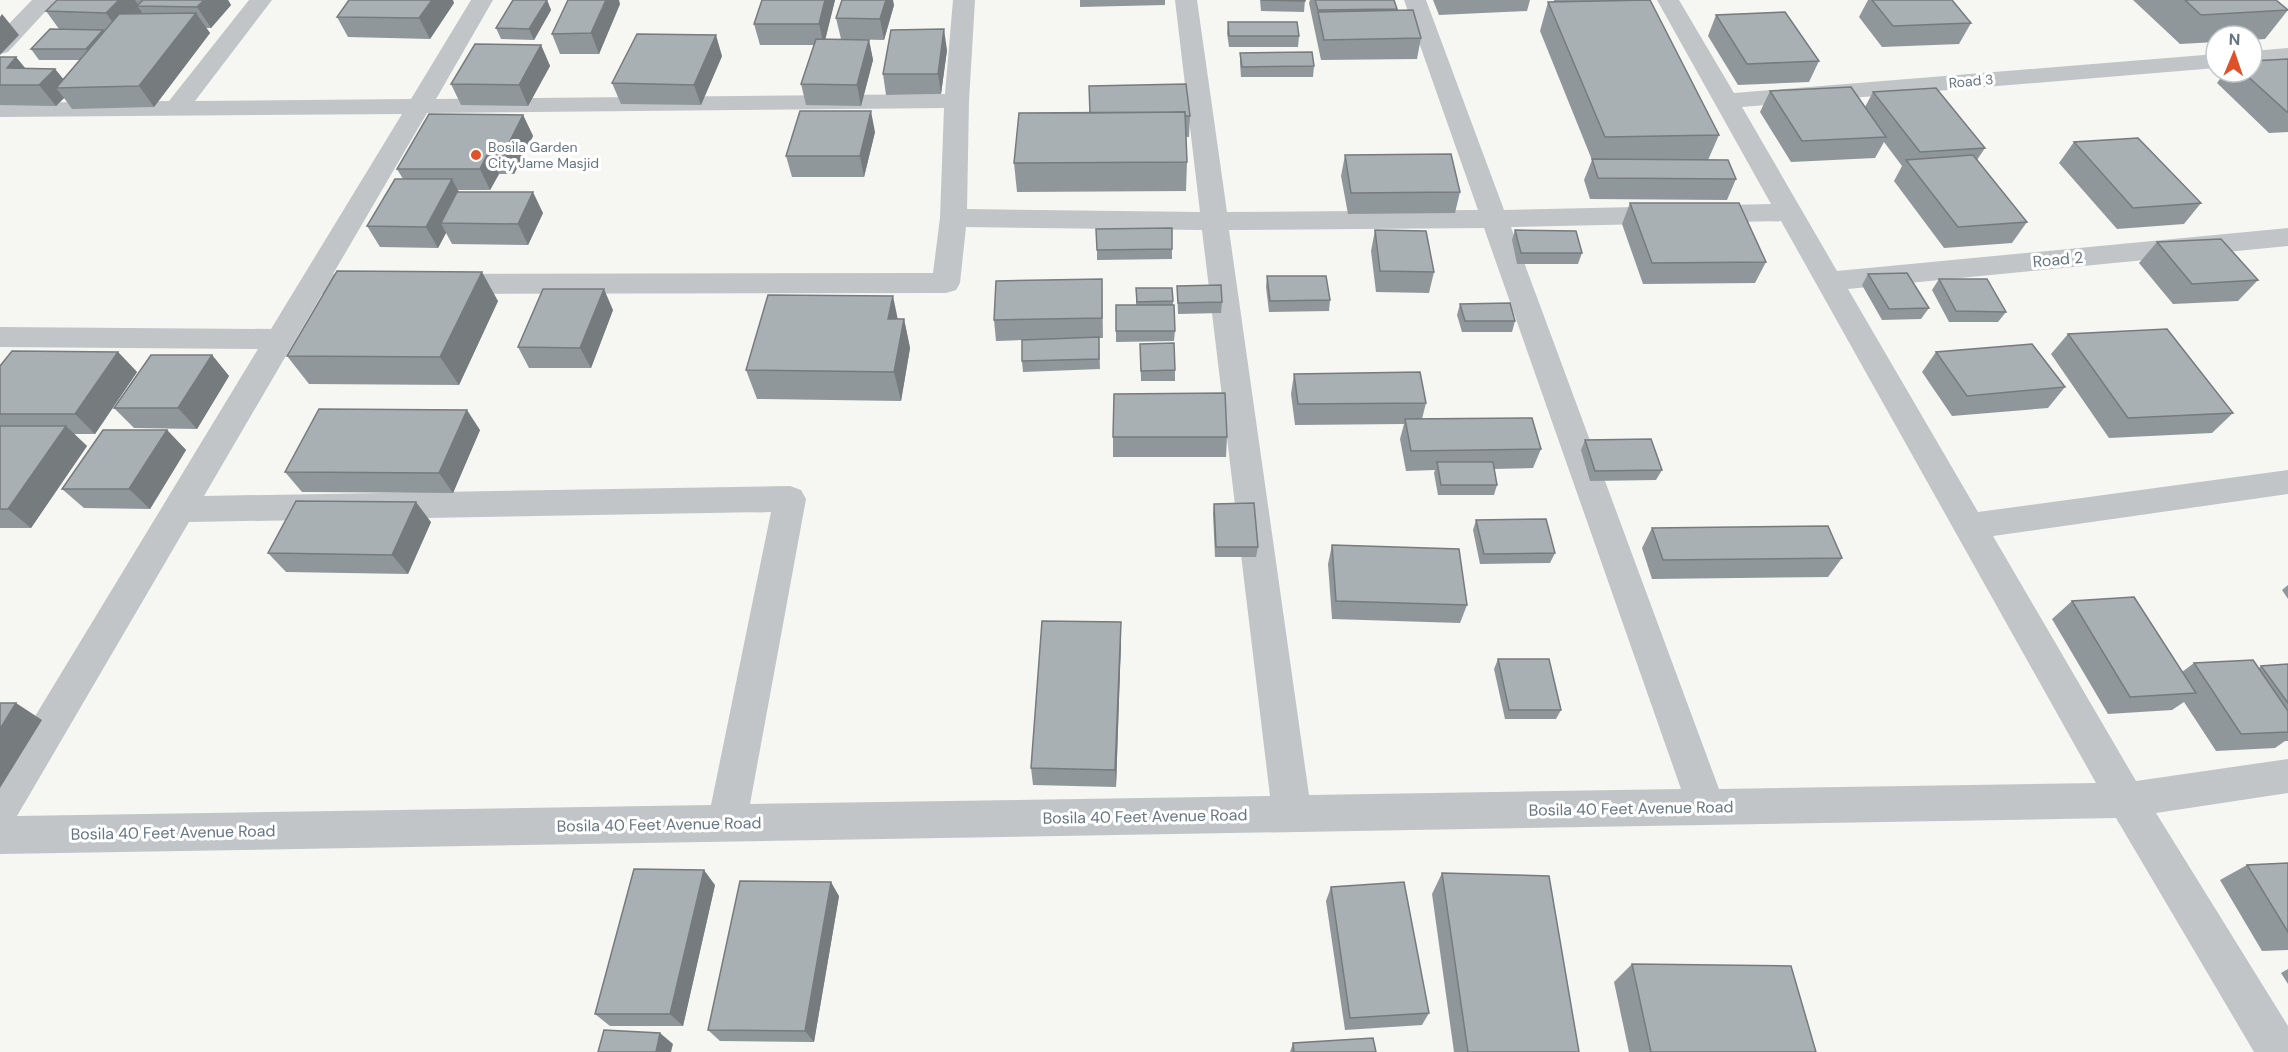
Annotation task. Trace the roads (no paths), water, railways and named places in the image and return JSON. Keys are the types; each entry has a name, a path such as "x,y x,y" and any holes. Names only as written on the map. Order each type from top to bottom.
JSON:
{"street":[{"path":"0,46 45,0"},
{"path":"176,109 261,0"},
{"path":"0,808 482,0"},
{"path":"313,284 946,283 953,218 957,101 964,0"},
{"path":"1186,0 1292,814"},
{"path":"1415,0 1707,807"},
{"path":"1668,0 2126,800 2279,1052"},
{"path":"2264,57 2288,55"},
{"name":"Road 3","path":"1726,101 2204,62"},
{"path":"0,110 957,101"},
{"path":"953,218 1215,221 1495,219 1790,212"},
{"name":"Road 2","path":"1829,281 2288,237"},
{"path":"1,339 280,339"},
{"path":"1970,526 2288,482"},
{"path":"179,508 790,499 727,823"},
{"name":"Bosila 40 Feet Avenue Road","path":"0,835 2126,800 2288,776"}],"place":[{"name":"Bosila Garden City Jame Masjid","path":"476,155"}]}
